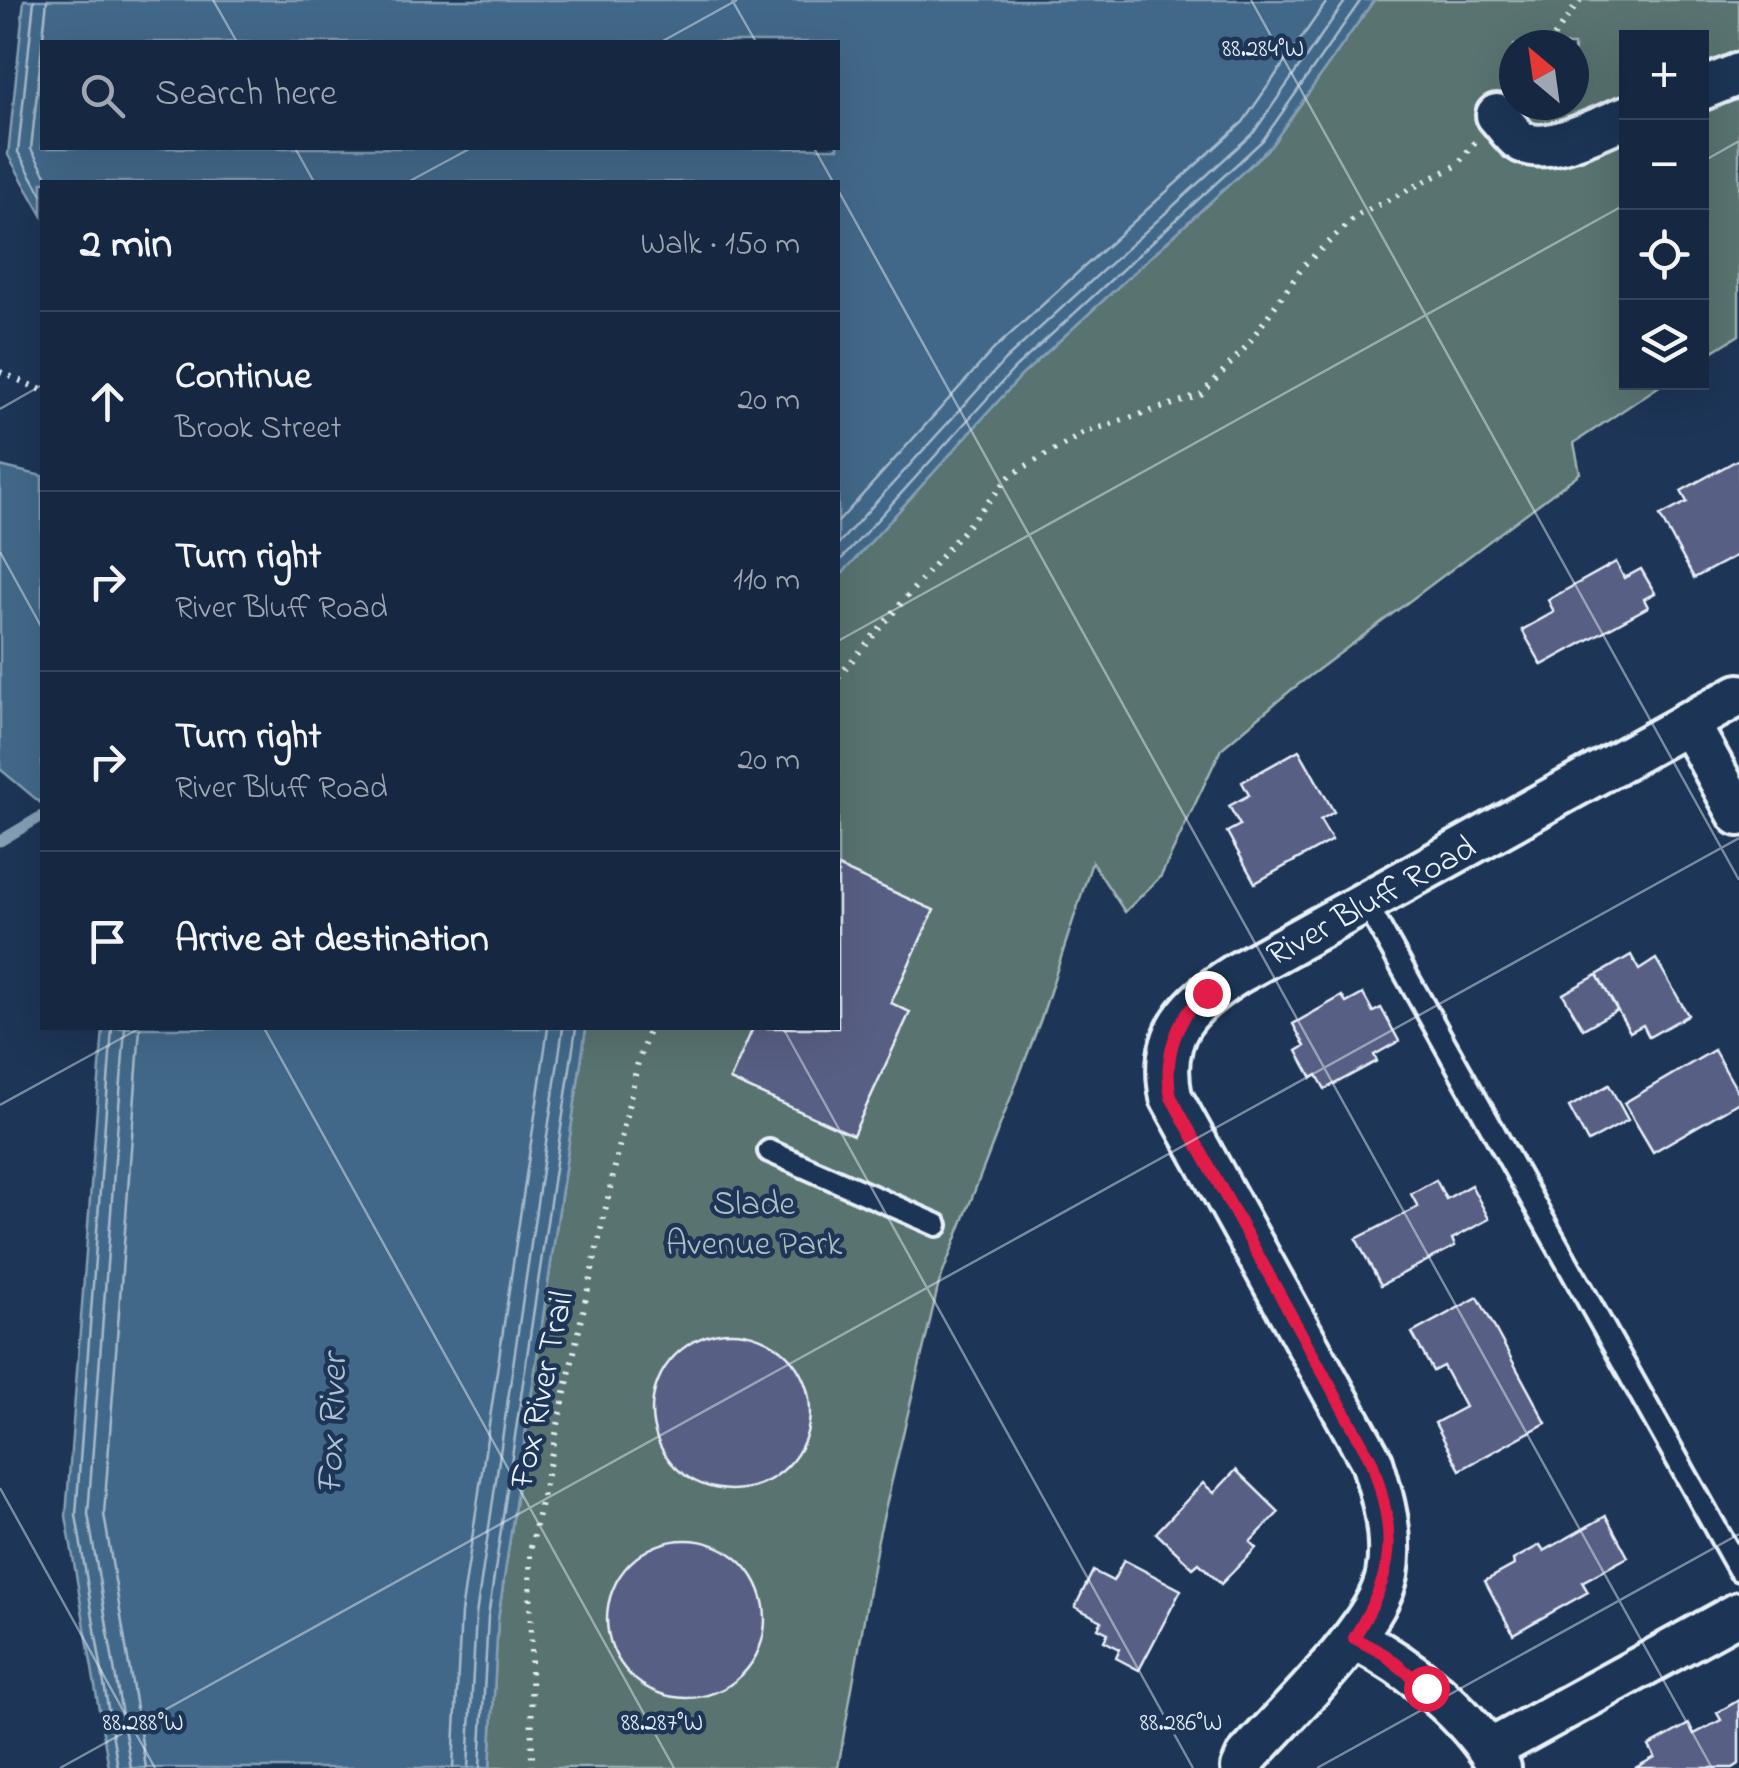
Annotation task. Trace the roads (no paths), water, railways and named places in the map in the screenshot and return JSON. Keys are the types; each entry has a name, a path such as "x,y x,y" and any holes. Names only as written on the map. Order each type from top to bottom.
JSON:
{"street":[{"path":"1709,86 1739,74"},
{"path":"1498,115 1519,140 1539,147 1621,120"},
{"name":"River Bluff Road","path":"1242,1768 1247,1757 1354,1638 1378,1600 1387,1576 1386,1512 1372,1462 1179,1116 1168,1084 1177,1032 1194,1002 1238,973 1739,695"},
{"path":"1688,722 1739,815"},
{"path":"1354,1638 1384,1654 1451,1708 1476,1732 1495,1759 1739,1613"}],"lane":[{"path":"1366,903 1739,1570"},
{"path":"770,1152 936,1224"}],"water":[{"path":"24,0 1374,0 1271,146 1021,376 840,576 840,180 40,180 40,211 8,155"},
{"path":"0,466 40,476 40,802 0,769"},
{"name":"Fox River","path":"103,1030 586,1030 498,1619 490,1768 109,1768 66,1516"}],"waterway":[{"path":"0,841 40,817"}],"park label":[{"name":"Slade Avenue Park","path":"754,1222"}]}
